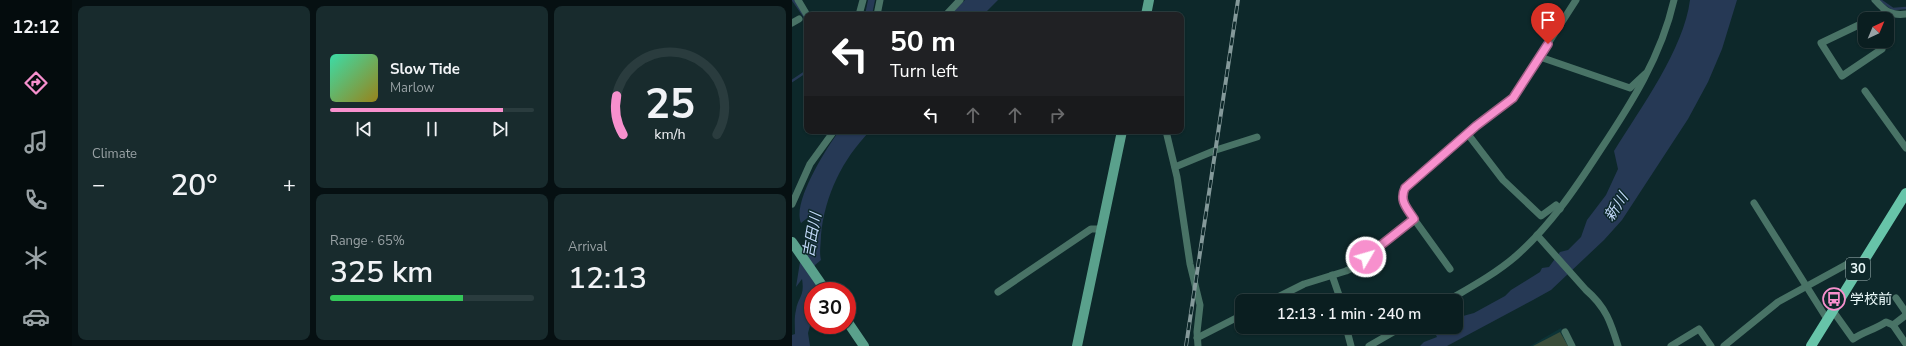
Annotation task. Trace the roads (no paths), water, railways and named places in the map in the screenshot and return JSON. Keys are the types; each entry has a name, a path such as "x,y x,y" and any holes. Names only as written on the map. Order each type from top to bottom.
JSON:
{"main road":[{"name":"30","path":"1811,346 1906,193"}],"street":[{"path":"798,0 805,12"},
{"path":"860,12 863,0"},
{"path":"878,12 880,0"},
{"path":"949,12 960,0"},
{"path":"1450,269 1404,205 1402,196 1405,188 1467,133 1513,98 1576,0"},
{"path":"1459,294 1492,274 1516,256 1538,235 1560,209 1618,123 1648,71 1663,38 1674,0"},
{"path":"1875,0 1886,12"},
{"path":"1894,14 1906,14"},
{"path":"792,23 799,18"},
{"path":"1858,25 1821,43 1842,76 1881,48"},
{"path":"1540,57 1630,88 1648,71"},
{"path":"1865,91 1906,148"},
{"path":"1467,133 1503,180 1541,216 1556,205 1560,209"},
{"path":"792,204 810,164 832,134"},
{"path":"1077,346 1121,134"},
{"path":"1167,134 1174,167 1190,264 1200,305 1198,346"},
{"path":"1174,167 1216,150 1257,137"},
{"path":"1754,204 1806,286 1852,339 1866,330 1874,331 1886,322 1893,325 1906,344"},
{"path":"1284,294 1304,284 1332,274 1346,271 1356,266 1414,219"},
{"path":"998,292 1091,229 1101,229"},
{"path":"1538,235 1586,290 1594,297 1609,320 1617,337 1618,346"},
{"path":"792,242 820,282"},
{"path":"1724,346 1778,302 1851,262 1862,264"},
{"path":"1332,274 1339,294"},
{"path":"1893,325 1906,315 1896,298"},
{"path":"1198,338 1235,319"},
{"path":"1671,346 1699,329 1710,346"},
{"path":"1565,332 1572,346"},
{"path":"856,334 864,346"},
{"path":"1348,334 1351,346"},
{"path":"1369,346 1390,334"}],"water":[{"path":"868,0 875,0 873,12 866,12"},
{"path":"965,0 998,0 986,12 953,12"},
{"name":"新川","path":"1690,0 1737,0 1722,49 1708,82 1688,119 1622,220 1604,240 1551,290 1447,346 1420,346 1424,342 1437,337 1436,334 1463,334 1463,316 1474,313 1505,296 1511,290 1540,272 1542,268 1549,267 1560,252 1568,250 1581,237 1587,220 1606,195 1618,169 1614,151 1660,78 1679,38 1686,19"},
{"name":"吉田川","path":"837,134 867,134 851,154 836,179 826,206 823,220 820,251 821,260 815,265 812,277 815,282 804,282 804,334 808,334 810,346 792,346 792,335 795,334 795,313 803,290 802,279 796,287 800,262 806,251 810,216 801,223 801,202 819,162"}],"waterway":[{"path":"793,0 804,16"},
{"path":"1880,0 1893,9 1906,8"},
{"path":"792,81 804,73"}],"railway":[{"path":"1186,346 1238,0"}],"place":[{"name":"学校前","path":"1834,299"}]}
